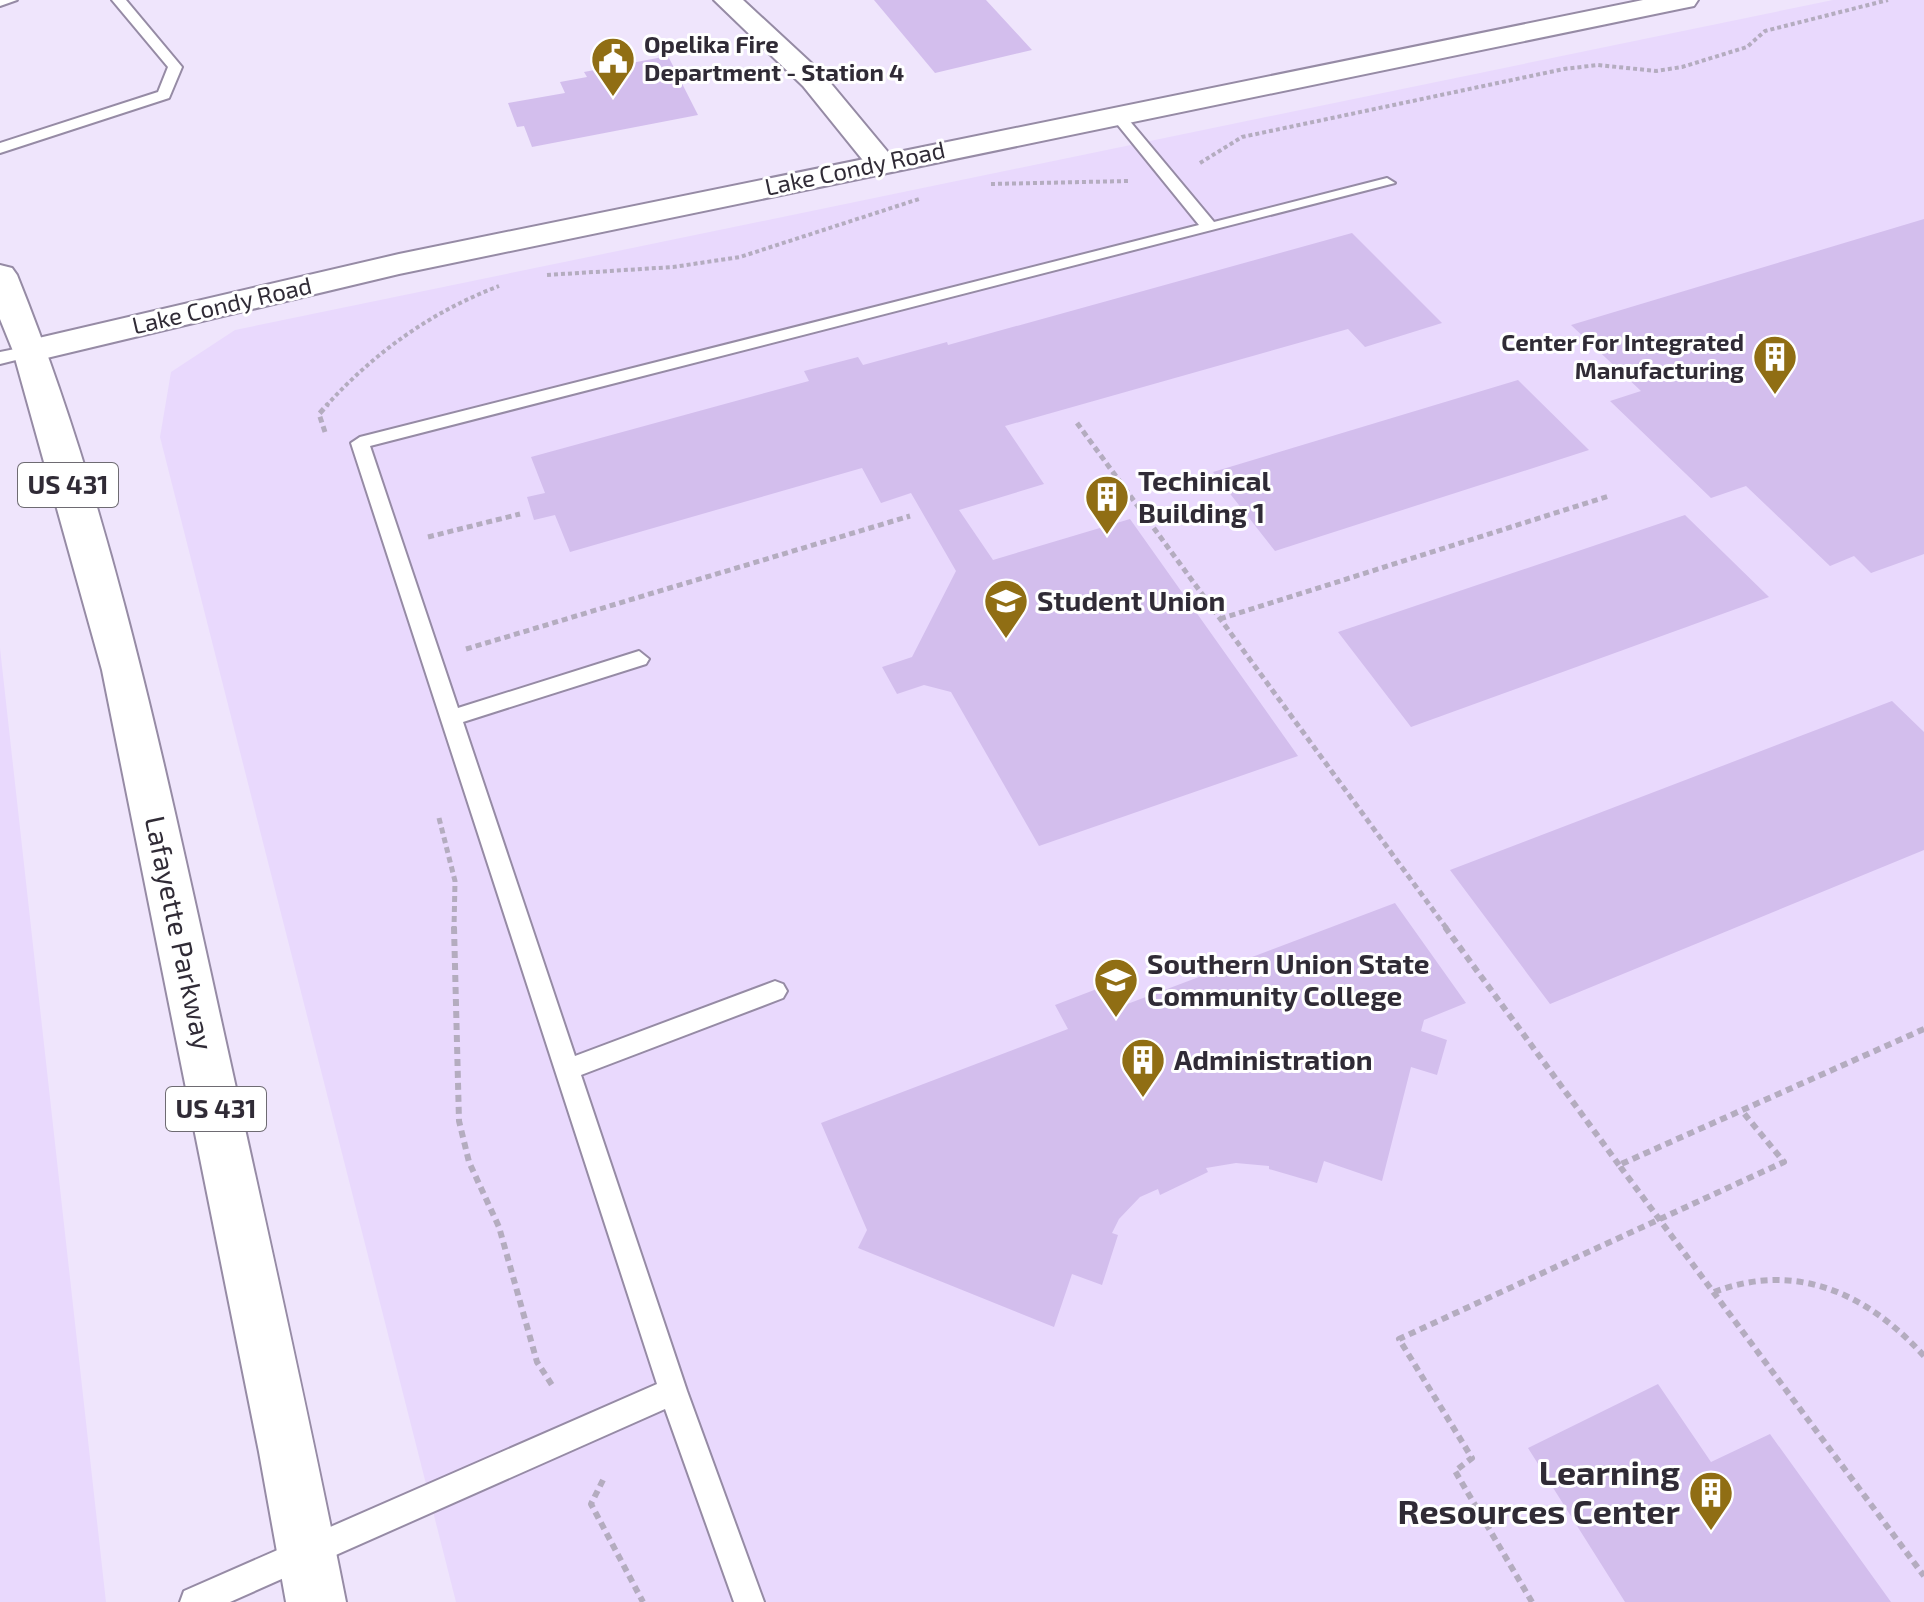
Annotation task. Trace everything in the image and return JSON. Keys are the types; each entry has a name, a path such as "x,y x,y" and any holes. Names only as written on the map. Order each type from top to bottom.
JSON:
{"main road":[{"name":"Lake Condy Road","path":"15,355 399,264 1672,1"},
{"name":"Lafayette Parkway","path":"0,275 15,355 123,670 316,1602"}],"street":[{"path":"727,0 813,80 881,163"}],"lane":[{"path":"0,2 10,0"},
{"path":"0,148 164,95 175,67 119,0"},
{"path":"1118,116 1210,228"},
{"path":"749,1602 673,1391 360,443 1387,183"},
{"path":"451,718 639,659"},
{"path":"566,1070 775,991"},
{"path":"195,1602 673,1391"}],"path":[{"path":"986,184 1058,181 1116,183 1182,174 1242,137 1564,69 1598,65 1656,71 1682,67 1747,47 1765,31 1888,0"},
{"path":"544,276 673,267 740,257 929,195"},
{"path":"328,442 319,414 338,392 397,340 445,309 508,284"},
{"path":"1077,423 1619,1165 1924,1576"},
{"path":"1220,619 1609,496"},
{"path":"394,545 520,514"},
{"path":"431,659 910,516"},
{"path":"437,808 455,881 453,972 459,1121 469,1162 499,1227 537,1362 552,1385"},
{"path":"1619,1165 1924,1029"},
{"path":"1532,1602 1455,1471 1472,1458 1399,1339 1658,1217 1784,1162 1741,1111"},
{"path":"1714,1292 1751,1280 1788,1280 1830,1289 1874,1312 1910,1338 1924,1356"},
{"path":"603,1480 591,1504 643,1602"}],"shaded area":[{"name":"Southern Union State Community College","path":"1833,0 1924,0 1924,1602 456,1602 160,437 171,372 235,330"},
{"path":"0,648 106,1602 0,1602"}],"building":[{"path":"874,0 986,0 1032,50 935,73"},
{"name":"Opelika Fire Department - Station 4","path":"668,56 698,115 532,147 524,126 517,127 508,103 565,93 560,82 587,77 584,72"},
{"name":"Center For Integrated Manufacturing","path":"1924,219 1924,554 1871,573 1854,556 1830,566 1746,486 1711,498 1610,401 1641,391 1571,325"},
{"name":"Techinical Building 1","path":"1352,233 1442,323 1365,347 1348,329 1005,426 1044,484 959,510 993,560 1130,519 1298,756 1039,846 951,692 924,685 897,694 882,667 912,657 956,571 911,493 881,503 862,468 570,552 555,515 534,520 527,497 545,493 531,457 809,381 804,371 858,357 863,365 947,342 948,345"},
{"path":"1518,380 1589,450 1275,551 1213,472"},
{"path":"1685,515 1769,597 1411,727 1338,632"},
{"path":"1892,701 1924,732 1924,850 1550,1004 1450,870"},
{"name":"Administration","path":"1395,903 1466,1003 1424,1020 1421,1031 1447,1040 1437,1075 1411,1067 1382,1181 1324,1161 1317,1183 1269,1169 1269,1166 1236,1163 1206,1168 1208,1172 1160,1195 1158,1189 1140,1197 1119,1219 1112,1233 1118,1235 1102,1285 1072,1274 1054,1327 858,1248 867,1230 821,1123 1068,1029 1055,1005 1102,987 1114,1009"},
{"name":"Learning Resources Center","path":"1658,1384 1711,1462 1770,1434 1891,1602 1625,1602 1528,1448"}],"place":[{"name":"Opelika Fire Department - Station 4","path":"613,98"},
{"name":"Center For Integrated Manufacturing","path":"1775,396"},
{"name":"Techinical Building 1","path":"1107,536"},
{"name":"Student Union","path":"1006,640"},
{"name":"Southern Union State Community College","path":"1116,1019"},
{"name":"Administration","path":"1143,1099"},
{"name":"Learning Resources Center","path":"1711,1532"}]}
